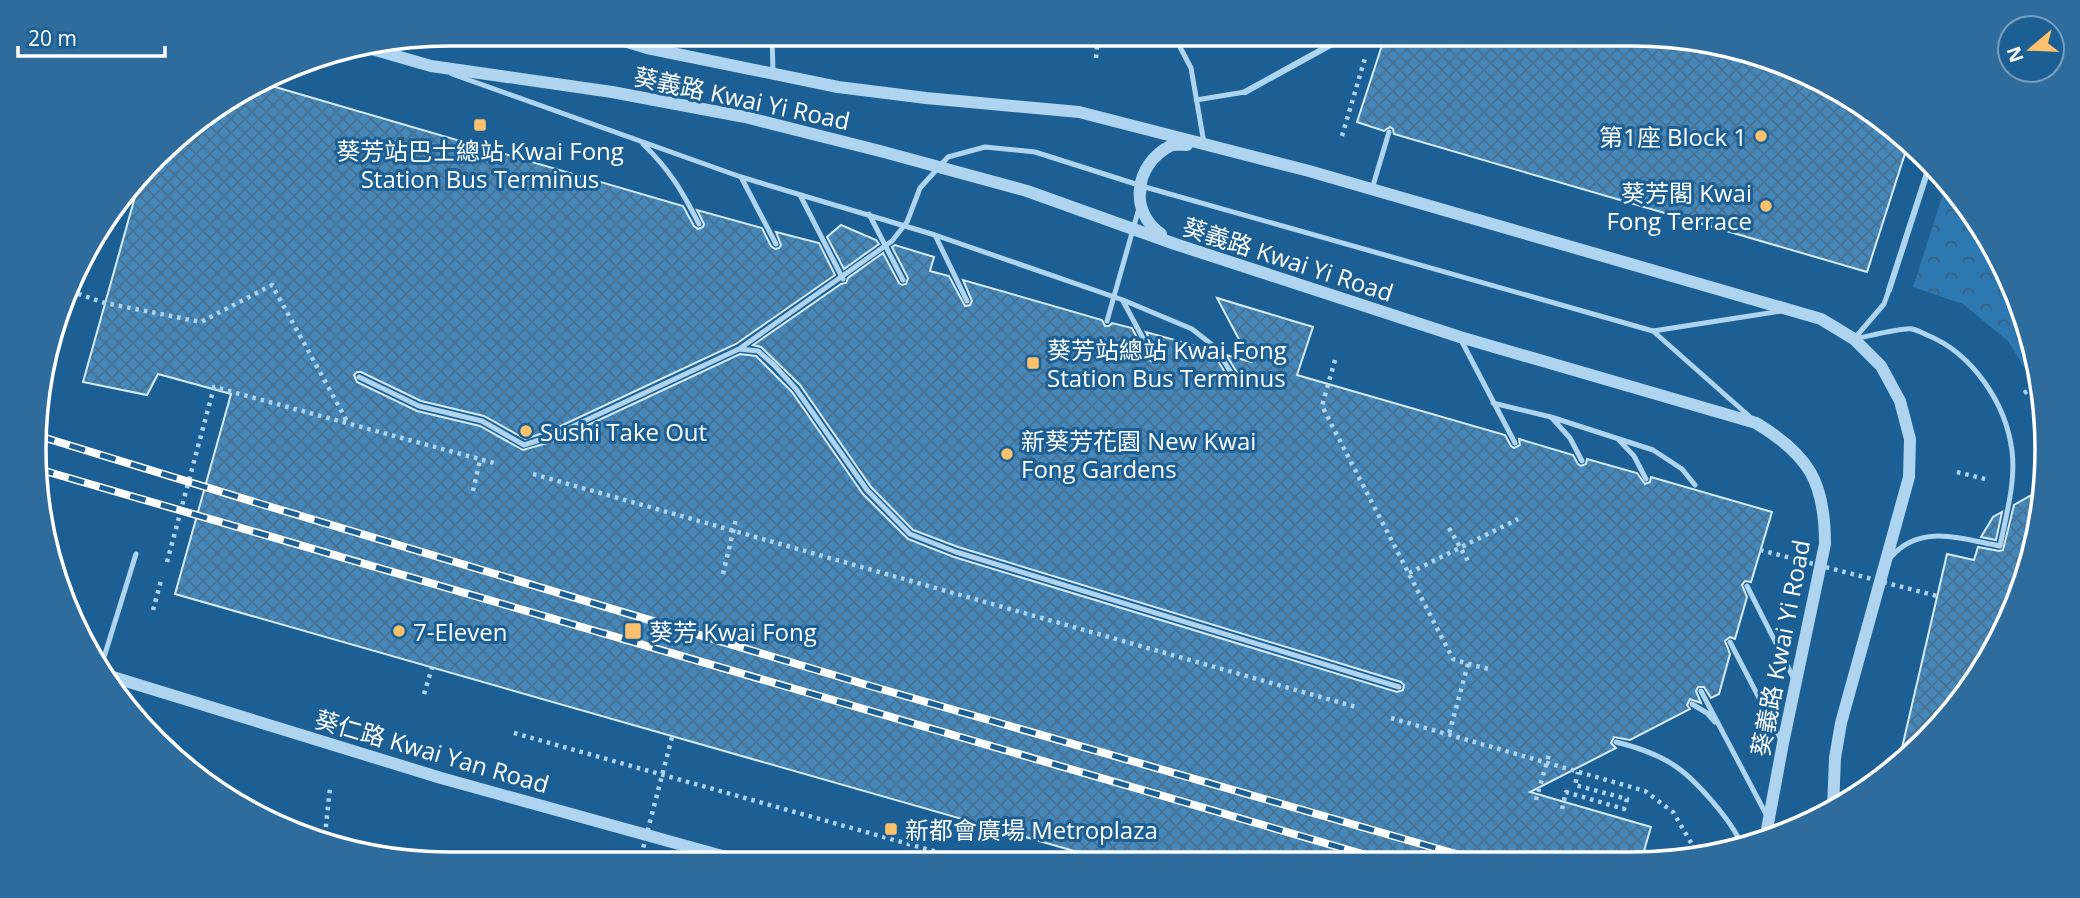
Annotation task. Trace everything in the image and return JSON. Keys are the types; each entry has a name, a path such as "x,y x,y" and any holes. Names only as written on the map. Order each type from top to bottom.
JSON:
{"street":[{"name":"葵義路 Kwai Yi Road","path":"640,46 838,87 1079,112 1372,189 1821,319 1854,339 1881,366 1900,401 1909,439 1909,477 1841,723 1835,758 1833,798"},
{"path":"1245,92 1328,46"},
{"name":"葵義路 Kwai Yi Road","path":"380,51 431,66 612,92 745,117 894,154 1027,191 1175,244 1460,337 1756,423 1782,438 1802,459 1817,486 1825,514 1825,544 1767,829"},
{"path":"1175,244 1149,226 1138,196 1146,165 1171,145 1204,144"},
{"path":"1889,290 1926,175"},
{"name":"葵仁路 Kwai Yan Road","path":"118,679 441,778 708,852"}],"lane":[{"path":"772,46 773,73"},
{"path":"1179,46 1191,68 1204,144"},
{"path":"431,66 741,177 935,235 1123,300 1192,329 1215,346 1237,382"},
{"path":"1196,100 1245,92"},
{"path":"1372,189 1389,132"},
{"path":"641,142 665,165 699,223"},
{"path":"359,377 419,406 482,421 524,445 552,436 739,349 892,241 907,222 920,188 948,157 985,147 1035,152 1144,187 1653,331 1789,310"},
{"path":"741,177 776,244"},
{"path":"1107,321 1144,187"},
{"path":"800,194 843,279"},
{"path":"869,214 902,280"},
{"path":"935,235 967,301"},
{"path":"1854,339 1884,304 1889,290"},
{"path":"1123,300 1153,357"},
{"path":"1854,339 1911,329 1942,341 1968,362 1989,388 2003,418 2012,450 2011,486 2000,546 1941,536 1916,538 1903,545 1884,566"},
{"path":"1653,331 1756,423"},
{"path":"1460,337 1515,443"},
{"path":"739,349 758,351 796,388 867,490 910,534 956,552 1399,687"},
{"path":"1493,402 1551,417 1653,450 1682,469 1695,485"},
{"path":"1551,417 1570,438 1582,461"},
{"path":"1616,437 1634,456 1646,480"},
{"path":"104,657 136,554"},
{"path":"1747,586 1795,681"},
{"path":"1730,642 1783,743"},
{"path":"1701,691 1768,819"},
{"path":"1692,704 1707,713 1720,727"},
{"path":"1616,742 1641,749 1674,765 1706,794 1739,838"}],"path":[{"path":"1096,58 1097,46"},
{"path":"1342,136 1356,90"},
{"path":"77,293 105,303 201,323 272,285 348,423"},
{"path":"1335,360 1322,406 1453,659 1489,668"},
{"path":"153,610 214,387 506,466"},
{"path":"2023,394 2030,390"},
{"path":"473,491 480,460"},
{"path":"1956,472 1991,481"},
{"path":"531,474 1358,708"},
{"path":"723,574 736,520"},
{"path":"1409,573 1518,520"},
{"path":"1449,528 1468,561"},
{"path":"1760,550 1937,596"},
{"path":"1431,616 1437,612"},
{"path":"1448,734 1468,664"},
{"path":"424,694 432,668"},
{"path":"1384,715 1644,791 1673,812 1693,848"},
{"path":"514,733 935,852"},
{"path":"642,852 672,737"},
{"path":"1536,800 1550,751"},
{"path":"1563,809 1566,792 1624,809 1628,799 1575,785 1578,772"},
{"path":"325,833 330,788"}],"green space":[{"path":"1943,194 1966,225 1993,271 2013,319 2027,372 2008,341 1963,304 1913,287"}],"building":[{"name":"葵芳閣 Kwai Fong Terrace","path":"1382,46 1657,46 1710,53 1785,76 1855,114 1905,154 1867,272 1394,134 1390,127 1384,131 1357,122"},
{"name":"新葵芳花園 New Kwai Fong Gardens","path":"273,86 683,206 698,229 704,224 697,210 762,228 775,249 781,245 776,232 819,243 835,275 736,344 550,431 525,439 484,416 421,401 361,372 354,375 357,382 417,411 480,426 523,450 554,441 740,354 756,356 792,392 863,494 908,539 954,557 1397,692 1403,690 1404,685 1401,682 958,547 913,530 871,487 800,385 761,347 753,345 846,283 848,278 883,253 899,283 906,284 908,278 892,247 895,245 934,257 930,271 949,276 965,306 972,301 963,280 1102,320 1105,326 1112,323 1132,328 1152,362 1156,361 1158,356 1146,332 1211,350 1233,385 1237,387 1242,380 1226,355 1251,362 1217,298 1313,327 1297,375 1505,435 1514,448 1520,445 1519,439 1573,455 1581,466 1586,464 1587,459 1637,473 1645,484 1650,482 1651,477 1772,512 1751,582 1745,581 1742,585 1747,597 1735,639 1730,637 1725,641 1730,654 1719,694 1711,698 1704,687 1698,687 1696,691 1701,703 1690,699 1687,705 1690,709 1630,740 1614,737 1611,743 1616,748 1530,792 1651,827 1644,852 1078,852 175,594 231,394 158,374 147,395 83,382 135,196 164,164 203,129"},
{"path":"841,225 876,240 879,244 844,269 827,237"},
{"path":"2032,495 2021,553 1993,627 1951,695 1902,747 1947,554 1974,560 1978,547 2003,550 2014,505"},
{"path":"2002,512 1996,540 1981,537 1993,517"}],"railway":[{"path":"46,438 867,685 1449,852"},
{"path":"46,471 1356,852"}],"place":[{"name":"葵芳站巴士總站 Kwai Fong Station Bus Terminus","path":"480,125"},
{"name":"第1座 Block 1","path":"1761,136"},
{"name":"葵芳閣 Kwai Fong Terrace","path":"1766,206"},
{"name":"葵芳站總站 Kwai Fong Station Bus Terminus","path":"1033,363"},
{"name":"Sushi Take Out","path":"526,431"},
{"name":"新葵芳花園 New Kwai Fong Gardens","path":"1007,454"},
{"name":"7-Eleven","path":"399,631"},
{"name":"葵芳 Kwai Fong","path":"633,631"},
{"name":"新都會廣場 Metroplaza","path":"891,829"}]}
